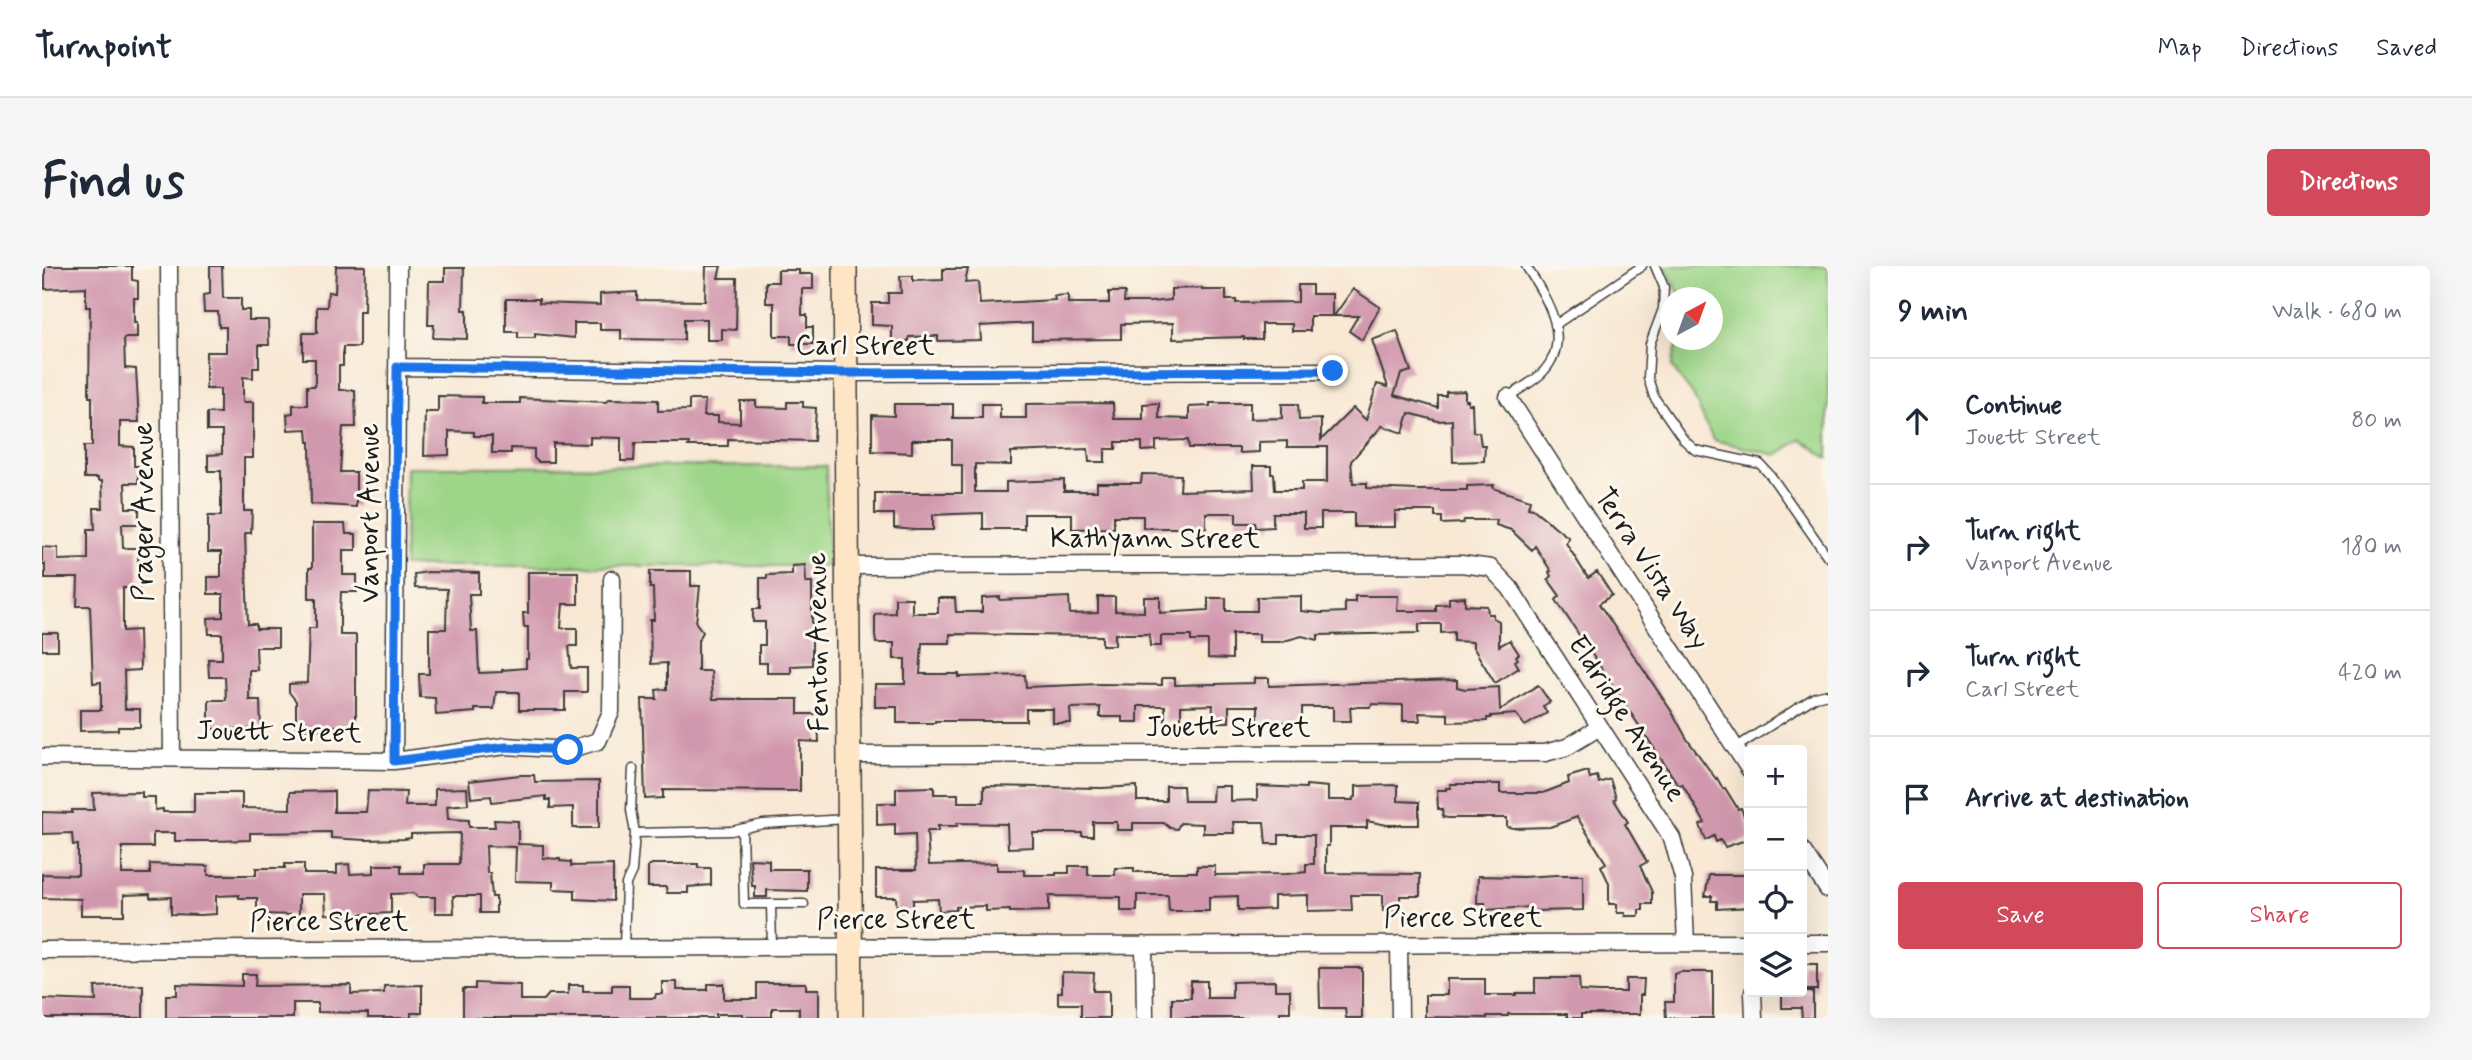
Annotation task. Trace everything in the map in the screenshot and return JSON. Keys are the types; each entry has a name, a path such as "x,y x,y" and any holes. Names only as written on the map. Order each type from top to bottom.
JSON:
{"street":[{"name":"Prager Avenue","path":"169,266 172,758"},
{"name":"Vanport Avenue","path":"394,761 398,266"},
{"name":"Fenton Avenue","path":"845,266 851,1018"},
{"name":"Carl Street","path":"397,367 846,373 1333,371"},
{"name":"Terra Vista Way","path":"1508,397 1744,762"},
{"name":"Kathyann Street","path":"848,566 1461,564"},
{"name":"Eldridge Avenue","path":"1461,564 1491,568 1510,588 1672,838 1683,878 1686,943"},
{"name":"Jouett Street","path":"42,757 394,761 506,747 568,750 597,741 611,712 612,579"},
{"name":"Jouett Street","path":"850,755 1545,753 1567,747 1600,727"},
{"path":"1807,858 1828,890"},
{"name":"Pierce Street","path":"42,950 1744,943"},
{"path":"1807,943 1828,943"},
{"path":"1399,944 1400,1018"},
{"path":"1144,945 1145,1018"},
{"path":"1753,997 1754,1018"}],"lane":[{"path":"1508,397 1541,374 1558,337 1550,304 1526,266"},
{"path":"1555,325 1642,266"},
{"path":"1655,266 1664,287 1663,309 1650,344 1648,378 1654,397 1684,440 1695,450 1759,464 1771,476 1828,557"},
{"path":"1735,748 1815,697 1828,694"},
{"path":"625,947 626,884 632,871 635,833 631,810 633,769"},
{"path":"635,833 731,831 763,824 850,819"},
{"path":"741,829 744,904 804,904"},
{"path":"771,904 772,947"}],"green space":[{"path":"1665,266 1828,266 1828,458 1801,439 1776,455 1713,440 1693,395 1672,367 1676,350 1723,350 1723,287 1676,287"},
{"path":"826,466 829,566 404,566 406,467"}],"building":[{"path":"45,266 132,266 132,280 138,281 138,298 134,298 137,338 124,338 125,368 136,369 139,422 120,422 120,446 134,447 134,466 138,466 138,483 125,483 126,508 139,508 139,524 122,524 123,548 138,548 139,588 123,588 123,631 139,630 140,670 124,671 125,709 140,709 140,727 80,731 80,710 101,710 101,682 93,683 90,606 77,606 78,578 45,578 45,564 42,564 42,547 58,548 58,560 88,559 88,529 95,529 94,508 103,508 102,481 98,481 98,478 84,478 84,446 92,446 92,397 89,397 90,307 86,307 86,287 45,289"},
{"path":"210,266 222,266 223,298 241,298 241,310 249,310 249,320 268,320 269,345 259,345 259,368 253,368 253,378 243,377 243,402 253,402 253,458 244,458 244,511 252,511 251,533 245,533 248,624 256,624 256,629 278,629 278,647 256,647 257,670 249,670 249,700 260,700 261,729 209,729 209,700 226,700 225,677 209,677 208,659 222,659 222,634 209,634 208,618 223,617 223,594 208,594 208,577 221,577 221,552 208,552 208,516 221,516 221,471 208,471 208,455 222,454 222,431 207,431 207,413 220,413 220,389 206,389 206,352 226,352 226,327 219,327 218,312 204,312 203,295 210,294"},
{"path":"336,266 365,266 364,311 359,311 359,347 343,347 343,366 339,366 339,390 355,390 356,427 343,427 340,472 356,472 356,507 311,504 310,442 307,429 288,430 287,414 293,413 293,405 307,405 307,386 315,386 315,359 303,359 303,333 317,333 317,307 327,307 328,292 335,293"},
{"path":"706,266 721,266 718,278 737,278 736,330 722,329 722,340 707,340 707,319 684,319 684,340 621,339 621,330 600,330 600,323 574,323 574,338 535,334 535,338 518,338 518,332 506,332 506,299 539,299 539,303 600,305 600,294 637,292 637,300 705,301"},
{"path":"445,268 464,268 463,310 467,310 467,339 433,338 434,325 428,325 429,281 445,281"},
{"path":"943,269 968,269 965,283 978,282 980,304 1055,300 1054,296 1068,295 1068,303 1109,303 1109,292 1125,292 1124,302 1150,302 1171,300 1171,289 1202,288 1226,290 1226,300 1236,300 1236,303 1298,302 1298,285 1312,285 1312,294 1332,294 1332,316 1310,316 1310,331 1292,331 1292,324 1262,324 1262,339 1173,339 1173,323 1121,324 1121,339 1032,340 1032,323 980,326 981,340 938,341 938,336 909,337 909,341 892,341 892,326 872,325 872,303 888,303 888,293 901,293 900,276 913,276 913,281 943,280"},
{"path":"778,270 799,270 799,274 813,274 813,289 802,289 802,315 807,315 807,327 813,327 813,344 791,344 791,336 774,336 774,303 766,303 766,282 778,282"},
{"path":"1353,289 1380,307 1362,340 1349,331 1358,316 1334,316"},
{"path":"1397,331 1411,371 1401,374 1394,395 1438,408 1438,396 1446,396 1446,392 1465,391 1465,400 1472,404 1473,432 1479,432 1481,445 1485,445 1484,461 1453,462 1452,420 1438,421 1409,413 1403,433 1382,426 1351,461 1353,483 1367,483 1367,488 1417,490 1467,490 1467,486 1494,485 1493,488 1530,500 1528,508 1533,509 1569,538 1566,543 1588,578 1597,572 1612,595 1599,604 1672,712 1687,739 1738,809 1741,808 1744,816 1744,841 1725,847 1720,840 1716,842 1714,836 1706,840 1700,825 1705,823 1682,784 1679,786 1556,600 1560,596 1548,579 1551,571 1535,546 1532,550 1511,530 1496,525 1497,520 1464,520 1463,523 1442,524 1442,517 1435,517 1435,511 1395,511 1395,527 1354,527 1354,513 1321,513 1321,528 1304,528 1304,513 1273,513 1273,527 1256,528 1255,523 1236,523 1236,513 1206,513 1206,528 1143,528 1143,516 1114,516 1114,528 1072,529 1072,514 1024,514 1024,529 983,529 983,513 933,515 933,530 916,530 894,528 894,514 875,514 875,493 962,493 962,465 952,465 952,440 912,440 912,453 872,451 872,415 894,416 894,404 953,404 953,418 982,418 982,404 1000,404 1000,418 1026,418 1026,404 1113,403 1114,419 1143,419 1143,404 1159,403 1159,418 1189,419 1189,407 1210,406 1210,403 1250,403 1250,419 1282,418 1282,404 1298,404 1299,420 1321,419 1321,440 1353,408 1366,420 1377,384 1388,387 1372,340","holes":["1188,440 1189,448 1239,448 1239,453 1259,452 1259,442 1287,441 1287,447 1327,447 1327,482 1302,482 1302,490 1275,490 1271,466 1253,466 1254,489 1180,491 1181,475 1142,474 1141,483 1097,483 1097,491 1064,491 1064,480 1006,482 1006,492 975,492 975,464 1011,465 1011,452 1088,449 1089,462 1105,462 1105,449 1116,449 1116,442 1142,442 1142,451 1156,450 1156,441"]},
{"path":"438,396 482,397 482,403 520,403 520,398 606,402 609,399 658,400 658,411 689,410 689,400 705,400 704,416 718,416 718,422 740,423 740,401 756,401 756,407 787,408 787,402 803,402 803,407 816,408 814,441 728,439 728,446 635,443 634,461 621,461 621,438 590,437 590,444 553,443 553,462 538,462 534,458 534,449 511,448 511,453 492,453 492,436 449,431 449,455 424,456 425,412 438,412"},
{"path":"312,524 345,524 346,534 356,534 356,550 343,550 343,575 357,575 357,592 341,592 340,635 356,635 356,726 296,730 296,701 289,692 289,684 307,683 309,628 316,628 316,598 309,598"},
{"path":"805,565 806,582 812,582 812,665 791,666 791,673 767,673 767,663 759,663 759,645 765,645 765,622 753,622 753,609 760,609 760,578 767,578 767,575 792,574 792,566"},
{"path":"650,571 691,571 691,586 700,586 696,623 703,632 698,641 698,671 711,671 713,699 798,699 798,714 818,714 819,742 800,741 800,791 663,790 663,798 645,799 642,699 657,699 656,690 667,689 667,663 651,664 650,620 654,620"},
{"path":"528,572 578,572 578,604 563,604 561,628 577,628 577,646 569,646 571,668 587,668 587,692 565,692 565,710 519,710 519,692 496,692 494,709 436,715 435,698 420,697 419,674 429,674 429,629 446,629 447,589 415,588 414,574 479,573 479,594 469,594 471,631 477,631 479,673 526,668 528,627 524,627 523,613 528,613"},
{"path":"1301,596 1301,611 1321,613 1345,612 1345,602 1355,602 1355,596 1398,596 1397,611 1436,611 1436,605 1449,604 1449,598 1465,597 1465,605 1487,606 1488,614 1493,614 1493,618 1499,621 1499,646 1510,640 1519,654 1515,661 1519,668 1495,683 1473,647 1473,642 1454,641 1454,632 1441,633 1441,624 1419,624 1419,633 1318,635 1318,640 1302,636 1280,642 1259,642 1259,634 1232,634 1232,659 1208,658 1208,641 1191,641 1191,636 1161,636 1161,646 1150,646 1149,634 1115,634 1115,645 1102,645 1102,636 950,634 950,643 922,643 920,674 959,674 959,677 1025,675 1026,687 1162,685 1162,678 1175,678 1175,685 1254,683 1254,678 1269,678 1269,686 1457,680 1457,687 1465,689 1499,687 1500,710 1538,685 1550,702 1543,706 1547,713 1525,726 1516,714 1491,716 1487,721 1448,722 1448,714 1419,713 1420,721 1403,721 1403,705 1372,704 1370,707 1350,707 1351,721 1333,721 1333,707 1302,707 1302,722 1258,722 1258,706 1229,706 1229,722 1212,722 1213,705 1181,706 1181,721 1165,721 1165,706 1138,706 1138,722 1122,722 1122,717 1100,717 1100,707 1070,708 1071,723 1053,723 1053,709 1026,709 1026,721 897,723 897,707 875,707 875,684 905,684 905,659 894,659 894,643 876,643 875,635 875,614 895,613 895,598 912,598 912,613 938,613 938,598 955,598 956,612 982,612 982,598 1000,597 1000,600 1069,597 1070,614 1098,613 1098,597 1115,597 1115,611 1144,612 1144,597 1160,597 1160,613 1208,610 1208,598 1226,598 1226,611 1257,611 1257,597"},
{"path":"42,633 58,633 58,650 42,650"},
{"path":"1588,771 1590,778 1597,776 1599,783 1610,779 1616,798 1614,800 1647,862 1640,866 1652,892 1652,904 1643,904 1639,916 1617,913 1617,904 1609,904 1609,883 1601,866 1606,863 1577,817 1550,827 1514,828 1507,827 1507,818 1448,818 1443,817 1442,809 1438,809 1437,790 1451,788 1450,784 1500,784 1500,793 1543,793 1569,783 1568,777"},
{"path":"534,775 535,782 599,781 599,828 573,828 573,807 550,808 550,800 546,800 546,796 492,802 491,796 471,798 469,781"},
{"path":"1306,785 1328,787 1328,800 1353,800 1356,797 1356,786 1398,785 1398,801 1419,802 1419,825 1387,825 1367,821 1367,828 1329,828 1326,873 1420,874 1420,896 1400,896 1400,911 1383,911 1383,895 1351,895 1352,910 1308,911 1308,895 1274,896 1274,909 1238,910 1238,896 1209,897 1209,911 1169,911 1168,895 1137,895 1137,911 1121,911 1121,897 1049,896 1049,911 1010,912 986,911 986,906 956,907 956,910 939,911 938,899 913,900 913,911 897,912 896,897 876,897 876,870 916,870 915,834 895,835 895,824 877,825 877,803 896,803 896,788 934,787 934,794 958,794 958,802 984,802 984,786 1137,786 1137,801 1166,801 1166,786 1183,786 1184,801 1212,801 1213,786 1230,786 1230,801 1257,800 1257,786 1306,788","holes":["1093,822 1117,822 1117,830 1133,830 1133,823 1164,823 1177,829 1180,823 1203,824 1203,833 1234,833 1233,822 1264,822 1266,844 1279,844 1279,835 1314,835 1314,864 1306,864 1306,872 1215,875 1215,866 1197,866 1197,872 1134,872 1134,868 1115,868 1115,875 1088,875 1088,866 1069,866 1069,873 1024,875 1024,870 997,870 997,863 929,865 927,831 938,831 938,826 957,826 957,823 1007,824 1008,848 1033,847 1033,833 1082,833 1082,836 1093,836"]},
{"path":"467,788 468,804 447,806 448,819 469,820 469,827 495,827 494,820 518,821 518,844 543,845 543,858 571,862 571,866 613,865 613,901 575,899 575,890 553,889 553,882 515,881 516,847 486,846 487,873 490,873 492,897 496,897 496,913 480,913 480,896 453,896 454,913 435,913 435,897 417,897 414,893 391,894 391,913 347,915 326,914 325,894 299,894 299,915 257,914 257,898 239,898 239,895 216,896 216,914 200,915 171,914 171,897 150,898 150,894 124,895 124,915 81,915 81,899 42,898 42,874 78,875 78,845 73,845 72,833 42,834 42,812 72,813 72,810 94,810 93,793 142,792 142,797 155,797 155,810 194,812 194,793 242,793 242,808 290,809 290,792 334,791 334,812 366,812 368,791 406,792 405,806 435,806 435,789","holes":["331,832 331,838 404,839 411,838 411,834 460,833 459,864 424,864 424,873 401,873 401,865 374,865 374,873 350,874 349,864 337,865 337,874 304,874 304,864 285,864 285,868 256,868 256,875 208,875 208,866 150,864 150,874 122,874 122,847 153,847 153,833 175,833 175,841 250,840 250,833"]},
{"path":"750,859 769,860 769,869 807,869 807,891 767,890 767,897 755,897"},
{"path":"698,864 698,868 711,868 711,885 688,887 688,893 667,893 666,887 648,887 648,866"},
{"path":"1583,875 1583,910 1530,911 1530,907 1485,910 1485,903 1477,903 1478,876"},
{"path":"1709,875 1744,875 1744,907 1717,909 1717,901 1711,901 1712,896 1705,896"},
{"path":"1807,964 1817,964 1817,990 1807,990"},
{"path":"1319,968 1362,968 1362,1018 1346,1018 1345,1008 1320,1008"},
{"path":"1062,972 1094,973 1093,991 1109,991 1109,1018 1081,1018 1081,1004 1058,1004 1058,992 1062,992"},
{"path":"1713,972 1713,1018 1666,1018 1665,1002 1674,1002 1674,974"},
{"path":"242,974 256,974 255,986 351,985 351,994 384,993 384,986 422,985 422,1013 411,1013 411,1018 368,1018 368,1013 318,1012 318,1003 293,1003 293,1018 166,1018 166,995 177,995 177,984 242,986"},
{"path":"1535,978 1579,978 1580,991 1599,992 1626,992 1626,979 1644,979 1643,995 1640,995 1640,1014 1581,1014 1581,1018 1567,1018 1567,1014 1508,1014 1487,1018 1425,1017 1425,995 1447,995 1447,979 1485,979 1485,995 1516,995 1535,993"},
{"path":"1191,981 1207,981 1207,998 1232,998 1232,982 1275,981 1275,990 1290,990 1290,1012 1280,1012 1280,1018 1172,1018 1172,998 1191,998"},
{"path":"662,982 677,982 677,990 708,990 708,984 724,984 724,999 757,999 757,983 806,983 806,989 819,989 819,1018 799,1018 799,1008 772,1008 772,1017 716,1014 716,1018 463,1018 463,989 475,989 475,983 520,985 520,1000 544,1000 549,994 568,994 568,985 583,985 583,991 612,991 612,985 629,985 629,998 655,998 656,994 662,994"},
{"path":"143,985 143,1018 42,1018 42,999 96,1001 95,987"},
{"path":"1807,992 1813,992 1813,1018 1802,1018 1801,1008 1782,1008 1782,997 1807,997"}],"route":[{"path":"568,750 506,747 394,761 397,367 846,373 1333,371"}]}
